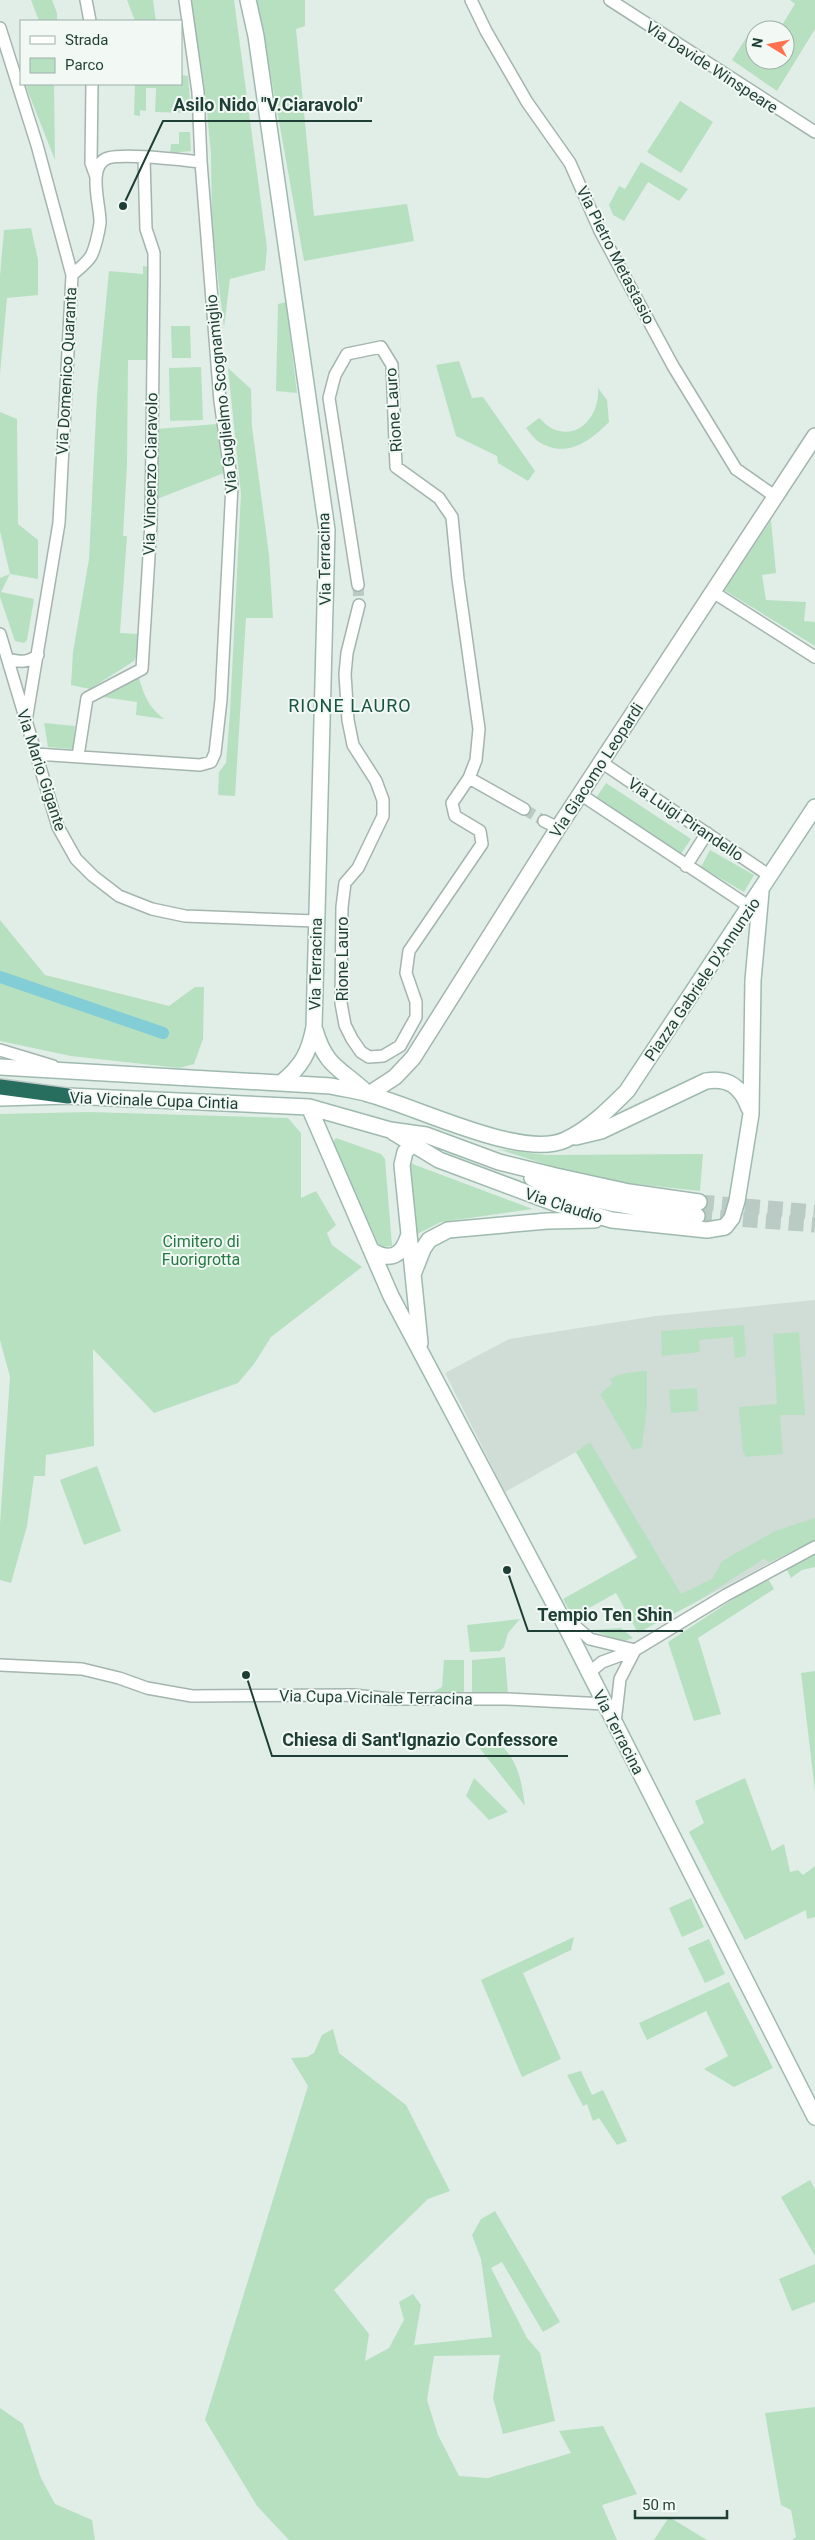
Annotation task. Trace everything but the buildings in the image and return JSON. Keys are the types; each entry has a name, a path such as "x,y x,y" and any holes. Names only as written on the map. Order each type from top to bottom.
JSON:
{"highway":[{"path":"0,1087 68,1096"}],"main road":[{"name":"Via Terracina","path":"248,0 256,36 327,530 314,1027 310,1050 304,1061 281,1083"},
{"name":"Via Giacomo Leopardi","path":"368,1094 395,1077 414,1058 551,824 580,794 812,442"},
{"path":"762,890 815,807"},
{"name":"Piazza Gabriele D'Annunzio","path":"564,1141 606,1112 627,1090 762,890"},
{"name":"Piazza Gabriele D'Annunzio","path":"725,1227 732,1218 737,1201 751,1114 753,980 762,890"},
{"path":"314,1027 322,1052 329,1061 368,1094"},
{"name":"Via Vicinale Cupa Cintia","path":"0,1067 281,1083"},
{"path":"281,1083 331,1086 368,1094 484,1134 516,1143 564,1141 601,1131 706,1081 725,1080 739,1088 744,1095 751,1114"},
{"name":"Via Vicinale Cupa Cintia","path":"0,1098 68,1096 309,1107"},
{"name":"Via Terracina","path":"309,1107 391,1296 421,1349 559,1613 815,2117"},
{"name":"Via Claudio","path":"309,1107 390,1130 426,1135 499,1162 698,1208"},
{"name":"Via Claudio","path":"390,1130 410,1145 438,1160 557,1204 612,1220 707,1230 725,1227"},
{"path":"410,1145 426,1135"},
{"name":"Via Terracina","path":"410,1145 405,1152 402,1165 421,1349"},
{"path":"412,1276 423,1249 437,1234 448,1230 547,1221 612,1220"},
{"path":"372,1252 386,1257 396,1256 401,1253 409,1237"}],"street":[{"path":"86,0 90,20"},
{"name":"Via Guglielmo Scognamiglio","path":"36,754 200,765 211,762 215,754 223,672 232,485 220,402 201,162 198,92 185,0"},
{"name":"Via Pietro Metastasio","path":"471,0 486,31 527,102 570,162 600,231 673,366 736,470 776,497"},
{"name":"Via Davide Winspeare","path":"610,0 815,132"},
{"name":"Via Domenico Quaranta","path":"0,28 36,145 72,275 59,523 26,721"},
{"path":"92,85 91,163 97,179"},
{"path":"72,275 91,256 100,222 96,189 98,169 107,158 144,158 201,162"},
{"name":"Via Vincenzo Ciaravolo","path":"78,756 87,698 142,669 151,523 154,278 154,253 146,229 144,158"},
{"name":"Rione Lauro","path":"358,585 329,398 335,375 347,354 381,347 392,364 396,466 440,498 452,517 458,579 479,729 476,760 469,778 452,803 455,816 480,831 482,844 408,951 406,973 416,1002 416,1017 400,1046 383,1056 369,1057 361,1052 352,1039 345,1024 341,1003 342,907 345,883 358,868 383,816 383,800 376,781 353,745 348,720 347,653 359,605"},
{"path":"713,592 815,657"},
{"name":"Via Mario Gigante","path":"0,634 58,827 76,858 93,876 119,896 152,909 185,916 316,921"},
{"path":"8,659 31,661 38,655"},
{"name":"Via Luigi Pirandello","path":"601,762 770,876"},
{"path":"469,778 524,809"},
{"path":"580,794 750,907"},
{"path":"686,866 707,833"},
{"path":"0,1050 74,1072"},
{"path":"589,1673 602,1662 635,1650 726,1595 815,1546"},
{"path":"559,1613 590,1639 635,1650"},
{"path":"614,1723 620,1679 635,1650"},
{"name":"Via Cupa Vicinale Terracina","path":"0,1665 82,1669 119,1678 147,1688 192,1696 349,1695 391,1699 506,1699 605,1704"}],"shaded area":[{"path":"815,1300 815,1528 805,1533 769,1563 670,1616 576,1452 505,1492 445,1373 509,1339 656,1316"}],"green space":[{"path":"31,0 52,0 57,13 57,20 39,20"},
{"path":"127,0 153,0 156,20 135,20"},
{"path":"191,0 234,0 267,248 265,270 230,279 224,328 212,226 211,154 205,92"},
{"path":"255,0 305,0 305,26 296,29 314,216 407,204 414,241 304,261 260,15"},
{"path":"790,0 815,0 815,29 795,62 795,20 785,20 795,4"},
{"path":"745,40 745,69 732,60"},
{"path":"747,70 790,70 777,91"},
{"path":"182,75 188,76 191,113 155,112 156,88 146,88 146,111 140,110 140,116 134,115 135,85 182,85"},
{"path":"25,85 54,85 55,160"},
{"path":"680,101 713,122 681,173 647,152"},
{"path":"179,132 190,132 191,151 170,153 171,144 179,144"},
{"path":"641,162 688,189 679,201 648,182 624,221 613,215 609,205 619,186 625,189"},
{"path":"31,228 38,260 38,295 7,298 0,374 0,276 4,230"},
{"path":"143,266 149,267 147,360 128,360 127,464 123,536 127,536 120,633 138,634 138,652 134,661 90,689 71,685 73,652 89,559 97,395 109,271 143,274"},
{"path":"286,302 297,393 276,391 278,304"},
{"path":"171,326 190,326 191,358 172,358"},
{"path":"459,361 472,398 483,397 535,471 528,481 498,463 497,456 456,436 436,365"},
{"path":"201,367 203,420 170,421 169,368"},
{"path":"228,368 251,389 252,427 269,555 273,618 246,618 235,796 218,795 219,772 226,763 230,712 241,494"},
{"path":"598,388 607,400 609,422 594,436 577,446 559,449 549,447 537,441 526,428 539,418 550,427 561,431 571,431 579,428 592,416 598,398"},
{"path":"0,412 17,419 18,524 38,540 38,579 10,574 0,531"},
{"path":"217,424 224,473 157,499 157,429"},
{"path":"771,520 776,573 762,575 766,600 806,602 804,621 815,622 815,646 724,590"},
{"path":"10,574 1,592 34,599 27,640 24,643 15,641 0,597 0,578"},
{"path":"138,675 147,699 164,719 136,715 137,702 102,697"},
{"path":"44,723 75,726 73,749 48,747"},
{"path":"606,783 691,839 681,854 596,798"},
{"path":"710,850 754,875 744,892 701,867"},
{"path":"0,920 45,975 169,1006 195,987 204,987 203,1039 194,1064 179,1068 71,1056 0,1041"},
{"name":"Cimitero di Fuorigrotta","path":"88,1112 288,1118 301,1133 301,1198 316,1191 336,1225 327,1233 332,1245 362,1267 271,1337 254,1364 238,1383 154,1413 93,1349 94,1446 46,1455 45,1476 34,1476 27,1526 11,1583 0,1580 0,1524 10,1377 0,1340 0,1114"},
{"path":"336,1138 381,1154 385,1159 392,1246 380,1247 332,1143"},
{"path":"498,1149 546,1155 703,1154 700,1191 608,1181 573,1173"},
{"path":"410,1163 533,1209 441,1222 415,1235"},
{"path":"744,1325 746,1356 735,1358 733,1337 699,1340 700,1352 662,1356 661,1331"},
{"path":"799,1332 805,1415 780,1415 783,1454 746,1457 743,1452 739,1407 777,1404 773,1334"},
{"path":"647,1371 647,1408 642,1447 633,1450 600,1394 612,1384 610,1379 614,1377"},
{"path":"697,1388 698,1411 671,1413 669,1390"},
{"path":"590,1442 681,1594 713,1578 722,1561 775,1531 815,1518 815,1540 769,1563 765,1558 699,1600 638,1633 616,1593 573,1617 563,1599 638,1557 576,1452"},
{"path":"97,1466 121,1531 84,1545 60,1480"},
{"path":"815,1551 815,1567 802,1570 791,1578 786,1568"},
{"path":"767,1577 774,1589 698,1638 721,1714 694,1721 668,1642"},
{"path":"520,1619 508,1633 504,1647 500,1651 470,1652 467,1625"},
{"path":"621,1628 633,1638 621,1642 593,1630"},
{"path":"505,1657 508,1694 472,1694 472,1660"},
{"path":"444,1660 464,1660 464,1695 428,1695 442,1687"},
{"path":"815,1671 815,1791 801,1673"},
{"path":"490,1735 512,1758 516,1766 525,1806 478,1746"},
{"path":"474,1778 508,1812 489,1820 466,1796"},
{"path":"745,1778 772,1851 784,1844 790,1872 798,1870 803,1875 815,1866 815,1917 807,1919 806,1910 745,1940 689,1832 704,1823 695,1801"},
{"path":"691,1898 704,1927 682,1937 669,1908"},
{"path":"574,1937 571,1950 523,1973 561,2059 522,2077 481,1980"},
{"path":"709,1939 725,1974 705,1983 688,1948"},
{"path":"729,1982 773,2068 734,2087 704,2069 728,2056 706,2011 647,2040 639,2023"},
{"path":"333,2029 339,2053 406,2105 450,2191 428,2199 334,2290 369,2334 365,2361 389,2348 404,2320 399,2302 413,2294 421,2305 414,2345 492,2337 481,2259 472,2235 481,2219 495,2211 560,2322 543,2332 502,2262 491,2268 527,2338 540,2353 555,2421 503,2434 493,2398 500,2355 434,2356 427,2400 438,2435 459,2476 488,2478 571,2453 559,2431 603,2426 637,2494 602,2505 617,2540 289,2540 257,2506 205,2420 308,2086 291,2058 307,2057 314,2053 322,2035"},
{"path":"581,2071 592,2095 603,2090 627,2141 617,2145 599,2118 593,2121 587,2104 583,2106 567,2075"},
{"path":"810,2180 815,2189 815,2256 781,2197"},
{"path":"815,2264 815,2302 792,2311 779,2279"},
{"path":"815,2407 815,2540 792,2540 796,2537 791,2510 781,2505 765,2413"},
{"path":"0,2408 23,2424 41,2478 55,2504 92,2520 95,2540 0,2540"},
{"path":"669,2517 707,2540 654,2540"}],"waterway":[{"path":"0,977 163,1033"}],"tunnel":[{"path":"358,585 359,605"},
{"path":"524,809 544,821"},
{"path":"699,1202 815,1212"},
{"path":"697,1216 815,1225"}],"place":[{"name":"Asilo Nido \"V.Ciaravolo\"","path":"123,206"},
{"name":"Tempio Ten Shin","path":"507,1570"},
{"name":"Chiesa di Sant'Ignazio Confessore","path":"246,1675"}],"district":[{"name":"RIONE LAURO","path":"350,706"}]}
